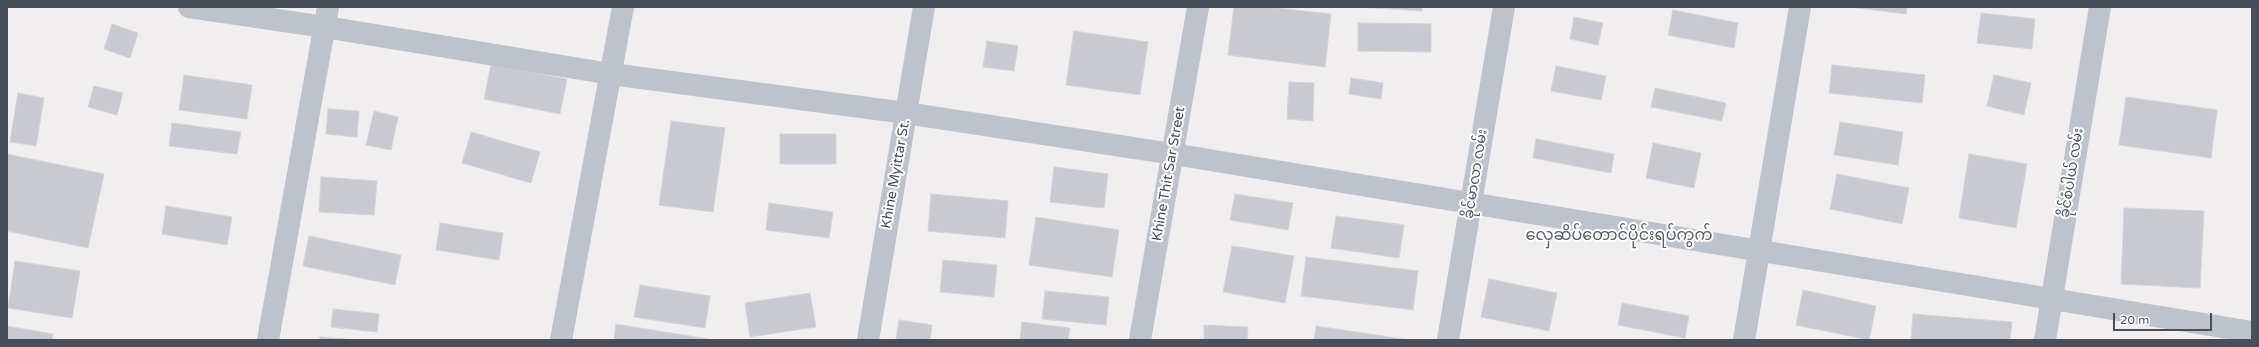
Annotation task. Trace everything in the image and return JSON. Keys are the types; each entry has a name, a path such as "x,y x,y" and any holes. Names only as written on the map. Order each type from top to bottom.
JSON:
{"street":[{"path":"188,7 327,17 611,74 906,113 1173,154 1471,205 1759,250 2252,332"},
{"path":"561,340 623,7"},
{"name":"Khine Myittar St.","path":"868,340 924,7"},
{"name":"Khine Thit Sar Street","path":"1140,340 1198,7"},
{"name":"ခိုင်မာလာ လမ်း","path":"1448,340 1504,7"},
{"path":"1744,340 1800,7"},
{"name":"ခိုင်စံပါယ် လမ်း","path":"2045,340 2100,7"},
{"path":"268,340 327,17"}],"building":[{"path":"1234,7 1268,7 1331,14 1325,67 1228,55"},
{"path":"1359,7 1422,7 1422,11"},
{"path":"1850,7 1907,7 1906,14"},
{"path":"1673,10 1738,23 1734,48 1668,35"},
{"path":"1981,13 2035,19 2032,49 1977,43"},
{"path":"1574,17 1603,23 1598,45 1570,39"},
{"path":"1358,23 1431,24 1431,52 1358,51"},
{"path":"112,24 138,33 130,58 104,49"},
{"path":"1074,31 1148,42 1140,95 1066,85"},
{"path":"987,41 1018,46 1014,71 983,67"},
{"path":"491,64 567,79 560,114 484,99"},
{"path":"1832,65 1925,75 1922,103 1829,93"},
{"path":"1556,66 1606,76 1601,100 1551,91"},
{"path":"184,75 252,85 247,119 179,110"},
{"path":"1994,75 2031,83 2024,115 1987,106"},
{"path":"1351,78 1383,83 1381,99 1349,94"},
{"path":"1289,82 1314,83 1313,121 1287,119"},
{"path":"94,86 123,93 117,115 88,107"},
{"path":"1655,88 1726,103 1722,121 1651,107"},
{"path":"18,93 44,98 36,146 10,142"},
{"path":"2126,97 2217,110 2211,158 2119,145"},
{"path":"328,109 359,111 357,137 326,134"},
{"path":"374,111 398,117 391,150 366,145"},
{"path":"671,121 725,128 713,212 659,205"},
{"path":"1840,122 1903,132 1898,165 1834,155"},
{"path":"172,123 241,132 237,154 169,146"},
{"path":"471,132 540,152 531,183 462,163"},
{"path":"780,134 836,134 836,164 780,164"},
{"path":"1536,139 1614,154 1611,173 1533,158"},
{"path":"1653,143 1701,153 1694,188 1646,178"},
{"path":"7,154 104,174 88,248 7,231"},
{"path":"1969,154 2027,164 2016,228 1959,218"},
{"path":"1054,167 1108,174 1104,208 1050,202"},
{"path":"1837,174 1909,188 1902,224 1830,209"},
{"path":"321,177 377,181 374,215 319,212"},
{"path":"931,194 1008,201 1005,238 928,231"},
{"path":"1235,194 1293,203 1288,230 1230,220"},
{"path":"769,203 833,212 829,238 766,230"},
{"path":"166,206 232,217 227,245 162,234"},
{"path":"2124,208 2204,211 2200,288 2121,284"},
{"path":"1336,216 1404,225 1399,258 1331,248"},
{"path":"1036,217 1119,230 1112,277 1029,265"},
{"path":"440,223 503,233 499,260 436,250"},
{"path":"309,236 401,255 395,285 303,266"},
{"path":"1232,246 1294,256 1285,303 1223,292"},
{"path":"1306,257 1418,271 1413,310 1301,296"},
{"path":"943,260 997,265 994,297 940,292"},
{"path":"15,261 80,271 72,318 8,308"},
{"path":"1489,279 1557,293 1549,331 1481,317"},
{"path":"640,285 710,296 705,328 634,317"},
{"path":"1803,290 1876,306 1869,340 1796,325"},
{"path":"1045,291 1109,297 1106,325 1042,319"},
{"path":"810,293 816,327 750,337 745,303"},
{"path":"1622,303 1689,316 1685,338 1618,325"},
{"path":"333,309 379,314 377,332 331,327"},
{"path":"1913,314 2012,322 2010,340 1911,340"},
{"path":"899,320 932,325 930,340 896,340"},
{"path":"1022,322 1070,328 1068,340 1020,340"},
{"path":"616,324 708,339 614,340"},
{"path":"1204,325 1248,327 1247,340 1204,340"},
{"path":"7,326 53,334 52,340 7,340"},
{"path":"1316,326 1403,339 1403,340 1314,340"},
{"path":"320,337 357,340 320,340"}],"district":[{"name":"လှေဆိပ်တောင်ပိုင်းရပ်ကွက်","path":"1619,236"}]}
